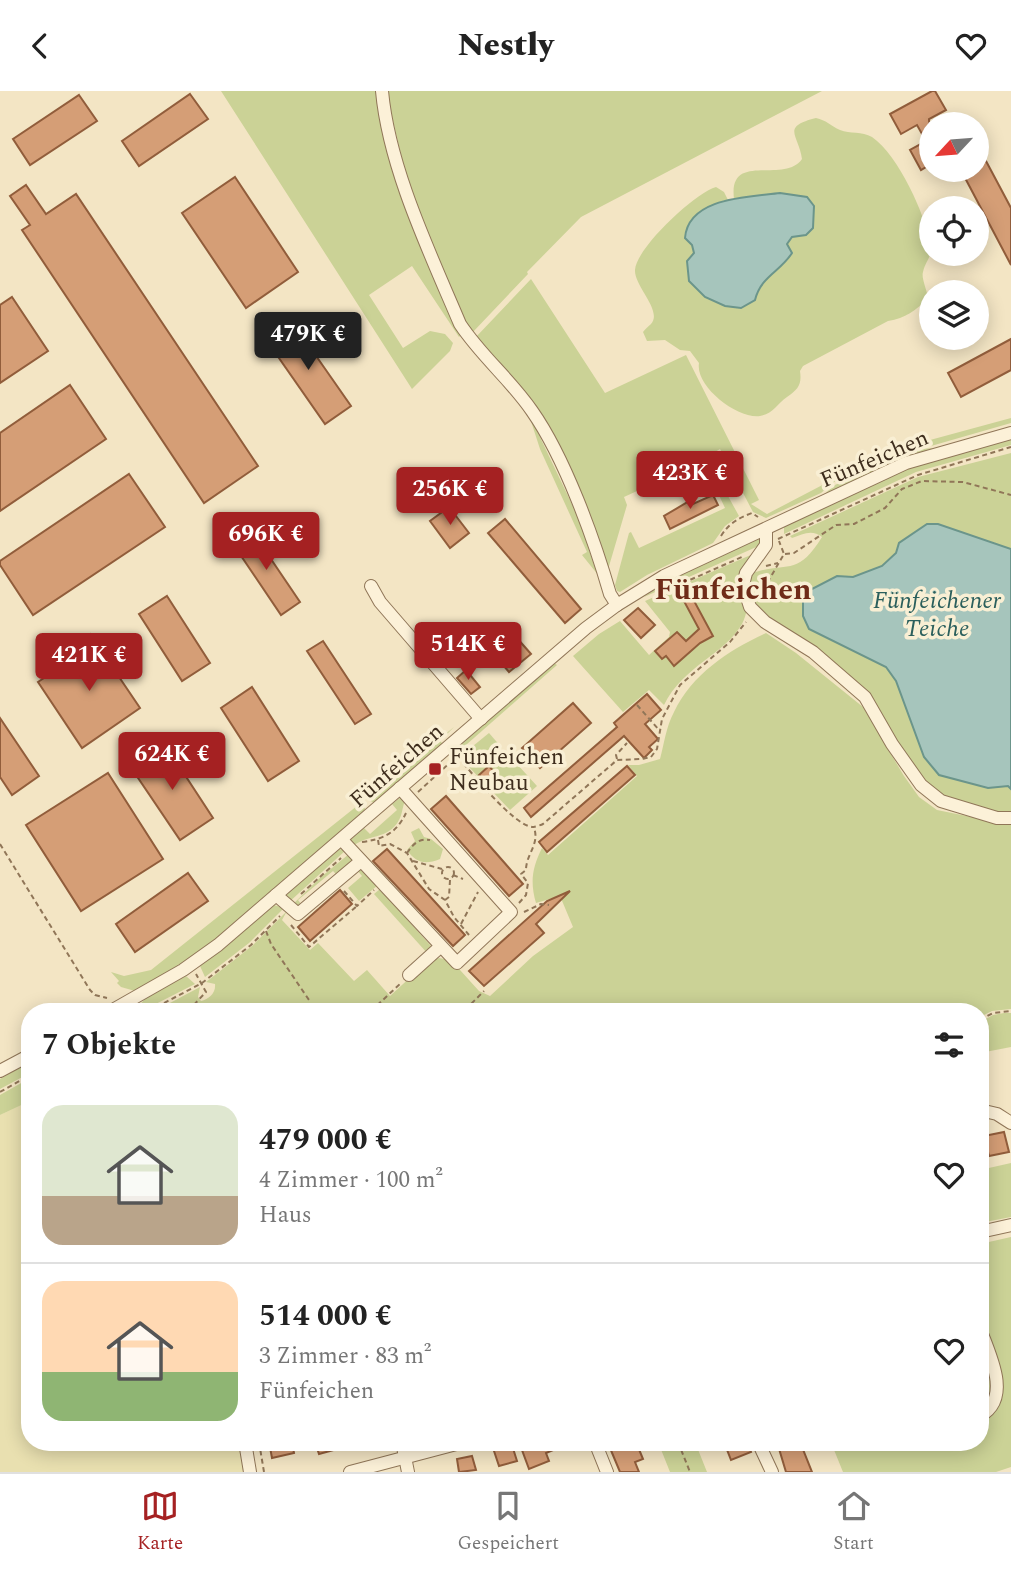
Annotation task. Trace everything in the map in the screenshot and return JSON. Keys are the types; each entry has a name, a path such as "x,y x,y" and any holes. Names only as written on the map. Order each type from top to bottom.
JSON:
{"street":[{"path":"382,91 396,161 460,324 531,409 544,430 574,494 610,594 617,605"},
{"name":"Fünfeichen","path":"129,1003 218,945 276,895 346,845 400,788 586,628 617,605 664,576 906,463 1011,433"},
{"path":"766,529 766,545 746,573 743,585 750,607 765,622 813,652 865,697 892,744 921,785 941,801 997,818 1011,818"},
{"path":"371,586 380,602 481,719"},
{"path":"346,845 457,963 512,912 400,788"},
{"path":"276,895 293,911 336,882 360,861"},
{"path":"409,975 440,947"},
{"path":"0,1071 21,1060"},
{"path":"989,1112 1011,1123"},
{"path":"989,1230 1011,1225"},
{"path":"989,1353 1003,1390 1000,1402 989,1413"},
{"path":"246,1451 250,1472"},
{"path":"404,1451 408,1472"},
{"path":"350,1472 431,1451"},
{"path":"599,1451 607,1472"},
{"path":"762,1451 772,1472"}],"path":[{"path":"766,545 918,475 1011,447"},
{"path":"784,554 794,553 836,525 855,524 885,508 902,489 922,481 963,482 1011,495"},
{"path":"668,589 748,554"},
{"path":"457,756 499,804 521,823 533,827 543,824 617,760 651,757 657,749 662,719 680,685 743,629 750,615 750,607 756,604 779,563"},
{"path":"637,705 660,732"},
{"path":"617,760 616,755 628,743"},
{"path":"512,912 526,895 528,883 521,874 526,870 526,859 533,849 536,833 533,827"},
{"path":"407,853 416,842 424,839 437,844"},
{"path":"377,840 379,846 390,843 407,853 429,889 445,900 477,944"},
{"path":"0,844 90,990 95,995 107,998"},
{"path":"164,1003 202,983 293,911 346,845"},
{"path":"412,860 453,870 449,897 445,900"},
{"path":"443,869 443,876 450,879"},
{"path":"461,925 484,881"},
{"path":"336,882 357,906"},
{"path":"293,911 298,918 290,926 309,947 382,884"},
{"path":"362,901 367,906"},
{"path":"512,912 524,912 541,904 549,905"},
{"path":"266,930 271,944 309,1000"},
{"path":"379,1003 409,975"},
{"path":"196,1003 206,992 202,983"},
{"path":"472,1003 484,991"},
{"path":"989,1015 1011,1011"},
{"path":"0,1092 21,1080"},
{"path":"260,1451 264,1472"},
{"path":"682,1451 690,1472"}],"shaded area":[{"path":"21,1105 21,1451 241,1451 245,1472 0,1472 0,1115"}],"green space":[{"path":"221,91 379,91 462,334 459,337 412,266 369,295 403,348 430,331 445,334 453,343 450,351 412,389"},
{"path":"386,91 822,91 581,217 472,333 469,332 409,189"},
{"path":"816,118 840,130 868,135 882,146 901,171 919,208 919,266 925,266 923,280 919,280 919,306 905,316 888,321 803,366 800,383 794,392 768,413 751,416 730,407 710,391 700,372 699,363 690,351 680,350 665,340 647,341 643,332 654,319 653,312 635,270 638,260 656,236 681,210 707,191 716,187 724,192 728,200 734,199 734,184 740,176 748,172 794,166 802,159 794,133 798,125","holes":["812,229 806,235 792,237 758,288 705,247"]},
{"path":"531,279 605,393 686,355 759,500 751,504 767,514 832,480 919,443 1011,418 1011,423 931,446 910,448 834,482 821,493 766,518 753,512 720,449 715,452 718,458 706,478 702,469 695,469 624,497 627,505 607,573 550,430 475,338"},
{"path":"528,412 579,519 594,565 603,581 582,555 587,552 540,449"},
{"path":"1011,438 1011,445 916,472 784,534 784,527 907,469"},
{"path":"933,448 822,496 835,485 910,450"},
{"path":"1011,453 1011,549 996,554 866,641 1011,785 1011,813 998,812 942,796 923,782 868,693 768,620 748,595 750,574 798,563 805,559 822,537 811,533 792,538 790,536 918,477"},
{"path":"717,491 728,496 739,516 725,526 713,543 647,575 620,592 617,591 615,585 629,533 631,532 639,548 725,508"},
{"path":"757,537 763,544 644,597 665,582"},
{"path":"753,554 749,600 742,624 725,644 682,680 664,705 649,690 623,712 573,656 599,634 620,621 649,655 669,637 670,632 645,601"},
{"path":"766,633 796,653 863,707 919,797 937,810 1011,825 1011,1009 989,1012 989,1003 170,1003 200,987 198,997 201,1001 209,997 215,984 206,982 252,946 287,911 282,920 310,950 318,943 354,981 367,970 390,996 428,961 439,958 451,960 479,991 490,996 533,956 573,927 560,896 536,903 533,875 542,848 548,855 637,776 628,765 660,759 671,718 682,698 701,675 739,647"},
{"path":"554,663 557,665 458,752 457,748"},
{"path":"454,727 440,741 443,744 374,803 366,798"},
{"path":"489,733 502,748 483,756 462,755"},
{"path":"506,752 537,786 510,810 468,766 484,764"},
{"path":"400,798 406,799 395,826 352,847 350,840 364,828 370,834 397,810 392,804"},
{"path":"362,802 365,809 363,814 215,940 179,966 135,991 117,983 119,981 111,972 124,976 151,970"},
{"path":"419,828 424,837 443,849 440,859 421,862 407,850 415,841 411,832"},
{"path":"339,849 346,850 287,904 283,897"},
{"path":"349,854 352,860 350,867 339,877 333,871 298,900 301,904 291,906 321,877"},
{"path":"362,868 378,885 359,901 348,888 362,876 357,870"},
{"path":"380,889 431,946 428,954 374,894"},
{"path":"274,905 284,908 249,943 205,977 200,966"},
{"path":"186,976 195,984 158,1003 142,1003 165,986"},
{"path":"1011,1013 1011,1047 989,1051 989,1017"},
{"path":"21,1067 21,1078 0,1089 0,1079"},
{"path":"21,1083 21,1105 0,1115 0,1095"},
{"path":"1011,1163 1011,1217 989,1221 989,1168"},
{"path":"1011,1237 1011,1467 996,1472 843,1472 834,1451 989,1451 989,1412 994,1401 995,1388 989,1355 989,1242"},
{"path":"989,1366 998,1391 989,1401"},
{"path":"662,1451 699,1451 707,1472 670,1472"}],"water":[{"path":"780,193 807,197 814,206 813,228 806,235 792,237 787,244 792,253 762,285 755,300 741,308 725,306 705,297 689,281 687,261 694,253 692,245 685,238 689,224 697,214 722,202"},
{"name":"Fünfeichener Teiche","path":"927,524 938,524 1011,549 1011,789 1008,786 988,788 939,775 924,757 896,681 886,667 809,629 803,616 803,602 810,590 837,576 853,577 882,566 896,553 899,543"}],"building":[{"path":"932,91 935,91 946,110 919,112 919,129 917,125 901,134 890,114"},
{"path":"190,94 208,119 139,166 122,141"},
{"path":"79,95 97,121 30,165 13,139"},
{"path":"919,145 919,166 910,150"},
{"path":"989,167 1011,208 1011,265 989,223 989,196 975,196 967,182 989,182"},
{"path":"235,177 298,272 246,308 182,213"},
{"path":"26,185 46,214 76,194 258,466 204,503 22,230 30,225 10,196"},
{"path":"12,297 48,351 0,383 0,305"},
{"path":"291,320 351,406 325,424 265,338"},
{"path":"1011,339 1011,370 961,397 948,373"},
{"path":"70,385 106,439 0,511 0,433"},
{"path":"695,469 700,480 688,486 683,474"},
{"path":"129,474 165,527 33,615 0,561"},
{"path":"713,495 718,505 670,529 664,516 691,500 693,504"},
{"path":"449,507 469,533 450,548 430,521"},
{"path":"505,519 581,609 565,623 488,533"},
{"path":"250,528 300,602 281,615 231,541"},
{"path":"686,586 713,636 700,643 674,666 666,656 662,659 655,651 677,632 686,641 699,629 678,590"},
{"path":"167,596 210,663 182,681 139,614"},
{"path":"638,608 655,625 641,638 624,620"},
{"path":"509,629 531,654 509,672 488,647"},
{"path":"90,634 140,708 82,748 38,682 77,656 70,647"},
{"path":"323,641 371,714 355,724 307,651"},
{"path":"466,670 480,687 471,694 457,678"},
{"path":"252,687 299,761 268,781 221,708"},
{"path":"647,694 661,710 645,724 658,739 649,747 652,750 644,758 624,736 531,817 524,808 617,727 614,723"},
{"path":"573,703 591,723 540,768 522,748"},
{"path":"0,718 39,776 12,795 0,777"},
{"path":"164,743 213,818 180,840 130,766"},
{"path":"489,766 501,780 491,789 479,775"},
{"path":"627,766 635,775 547,852 539,842"},
{"path":"108,773 163,859 81,911 26,825"},
{"path":"446,796 523,884 509,896 431,809"},
{"path":"387,849 465,935 453,946 373,861"},
{"path":"188,873 208,901 135,952 116,924"},
{"path":"340,890 352,904 310,941 298,927"},
{"path":"570,891 536,924 544,933 484,986 469,971 547,901"},
{"path":"1004,1132 1009,1152 989,1156 989,1135"},
{"path":"271,1451 294,1451 294,1453 272,1458"},
{"path":"494,1451 514,1451 517,1461 499,1466"},
{"path":"522,1451 551,1451 546,1453 549,1461 529,1469"},
{"path":"611,1451 640,1451 643,1459 635,1462 639,1472 620,1472"},
{"path":"728,1451 751,1451 751,1452 731,1460"},
{"path":"780,1451 804,1451 812,1472 786,1472"},
{"path":"472,1456 476,1470 459,1472 457,1459"}],"place":[{"name":"Fünfeichen Neubau","path":"435,769"}],"district":[{"name":"Fünfeichen","path":"733,589"}]}
